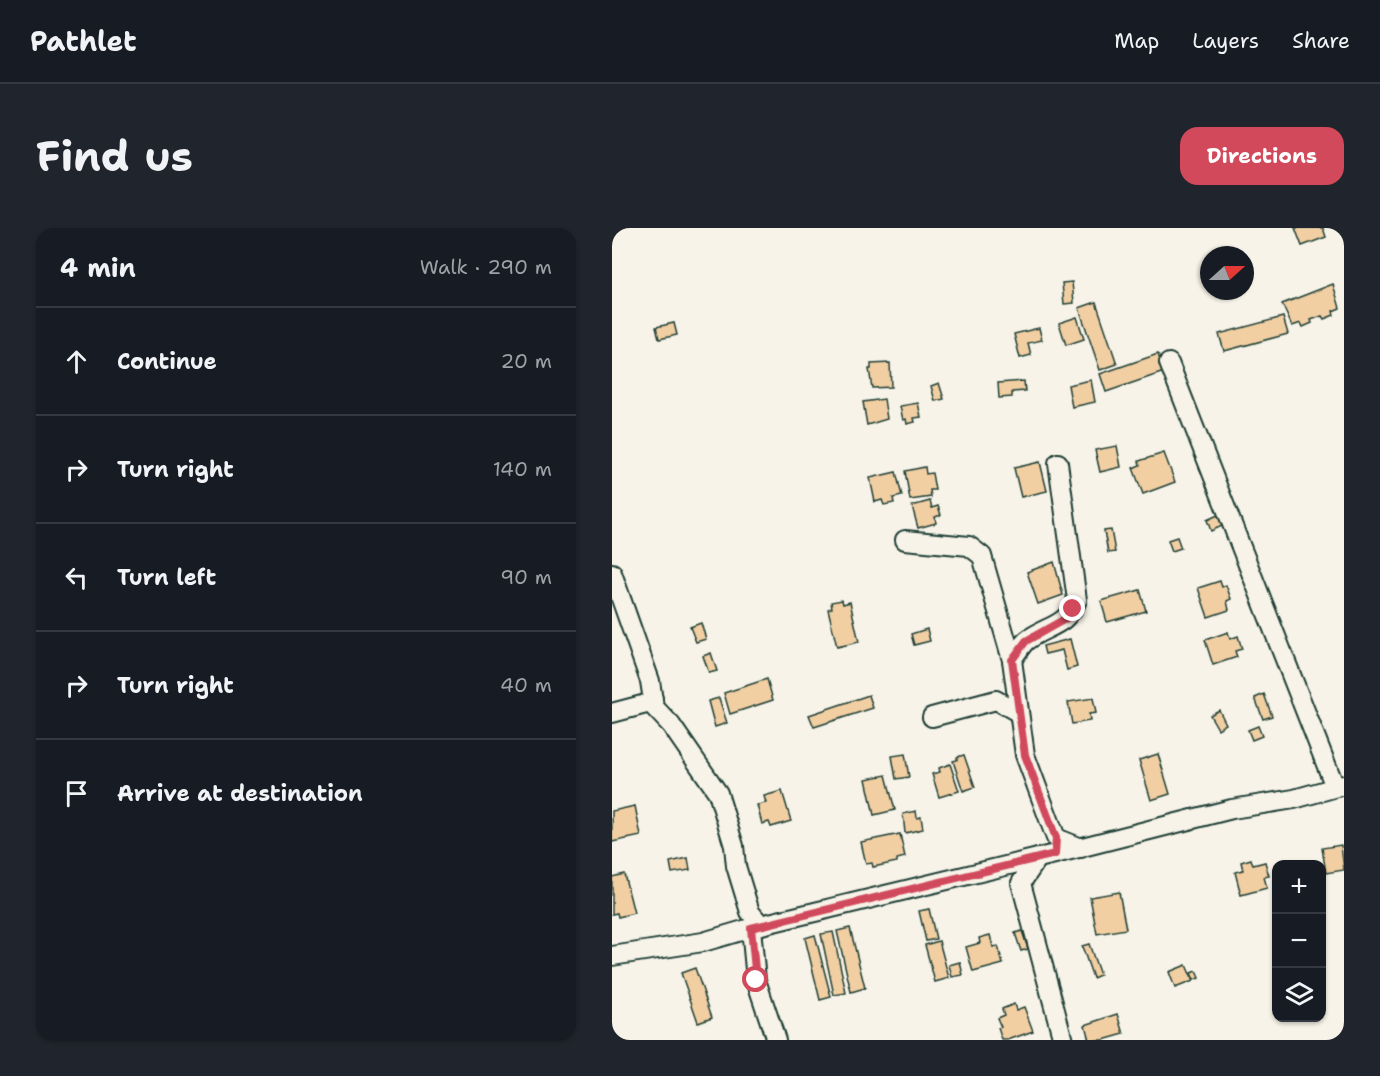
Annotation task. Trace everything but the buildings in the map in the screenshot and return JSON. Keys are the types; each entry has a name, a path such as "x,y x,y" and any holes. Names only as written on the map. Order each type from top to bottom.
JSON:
{"street":[{"path":"613,951 703,942 1000,866 1050,850 1081,848 1233,809 1294,799 1340,786 1169,363"},
{"path":"1012,660 1026,641 1065,619 1077,600 1058,464"},
{"path":"904,540 969,546 982,556 1012,660 1025,755 1050,850"},
{"path":"612,573 650,681 651,703 671,725 718,793 734,846 736,866 756,927 756,980 776,1040"},
{"path":"1006,636 1026,641"},
{"path":"932,717 996,700 1016,688"},
{"path":"996,700 1019,713"},
{"path":"612,713 651,703"},
{"path":"1021,883 1050,850"},
{"path":"1000,866 1021,883 1063,1040"}],"route":[{"path":"756,980 751,928 1055,854 1056,838 1025,755 1012,660 1026,641 1065,619 1073,609"}]}
